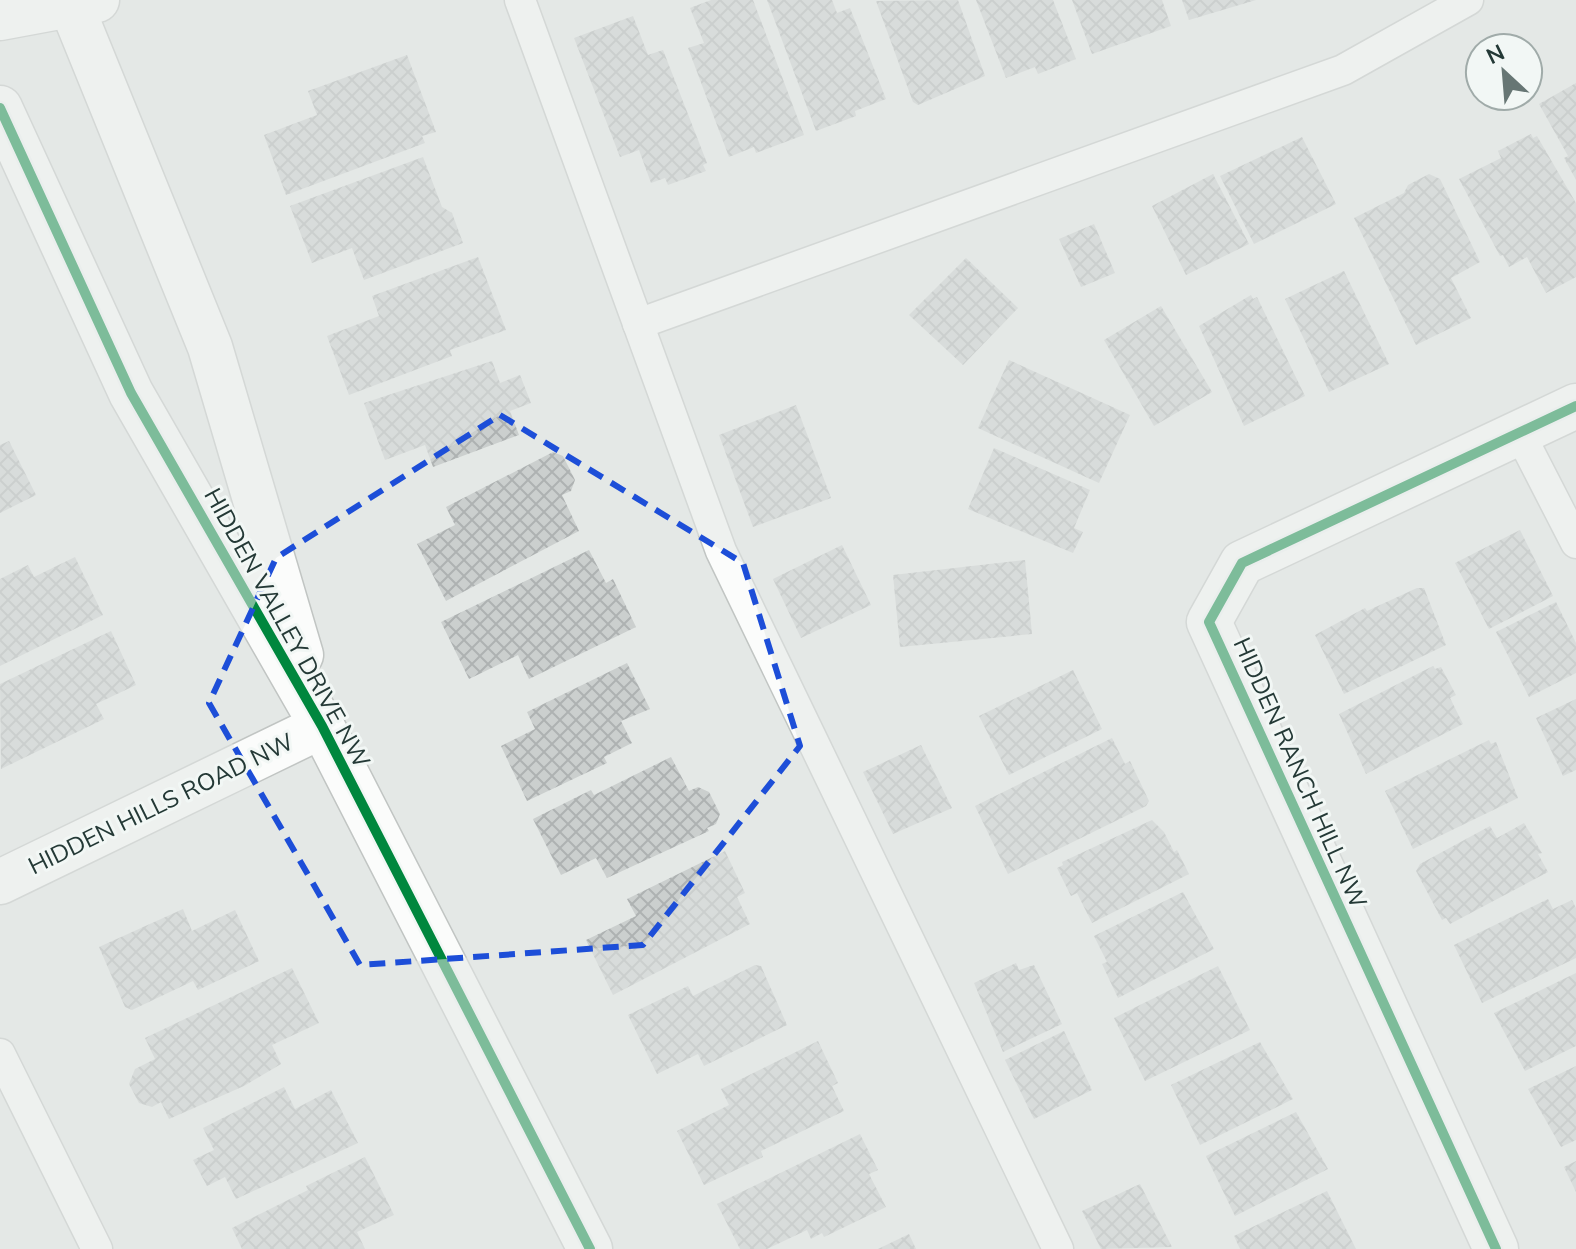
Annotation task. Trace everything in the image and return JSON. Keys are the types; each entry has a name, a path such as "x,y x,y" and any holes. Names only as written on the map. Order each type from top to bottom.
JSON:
{"street":[{"name":"HIDDEN VALLEY DRIVE NW","path":"0,18 79,2 210,347 322,726"},
{"name":"HIDDEN VALLEY DRIVE NW","path":"0,108 131,393 322,726 590,1249"},
{"name":"HIDDEN RANCH HILL NW","path":"1496,1249 1209,622 1242,563 1576,406"},
{"name":"HIDDEN HILLS ROAD NW","path":"0,882 322,726"}],"lane":[{"path":"520,0 721,551 1058,1249"},
{"path":"638,324 1343,70 1468,0"},
{"path":"1520,434 1576,543"},
{"path":"0,1054 97,1249"}],"highlighted area":[{"path":"500,415 743,563 800,746 643,945 360,965 209,703 276,558"}],"building":[{"path":"711,0 753,0 804,135 756,153 754,147 729,157 688,48 704,43 690,8"},
{"path":"767,0 832,0 837,13 850,8 886,99 855,111 856,116 816,131"},
{"path":"958,0 985,76 918,105 913,102 876,1"},
{"path":"976,0 1053,0 1076,59 1038,74 1035,67 1006,78"},
{"path":"1072,0 1162,0 1171,26 1092,54"},
{"path":"1182,0 1256,0 1189,20"},
{"path":"633,16 648,55 663,50 707,163 703,165 706,171 668,185 665,178 651,183 639,150 620,157 574,38"},
{"path":"407,55 436,132 422,136 425,143 286,195 264,135 317,115 308,91"},
{"path":"1576,83 1576,180 1564,158 1568,156 1543,112 1544,101"},
{"path":"1531,134 1533,138 1537,136 1576,203 1576,277 1546,293 1527,257 1509,267 1503,255 1500,256 1459,179 1501,158 1498,151"},
{"path":"1302,137 1336,204 1254,244 1220,176"},
{"path":"423,157 442,207 452,213 463,243 364,280 352,248 312,263 290,206"},
{"path":"1213,174 1249,244 1186,275 1152,206"},
{"path":"1429,174 1440,179 1480,262 1451,278 1471,318 1416,345 1354,218 1404,193 1408,185"},
{"path":"1094,224 1115,273 1081,287 1059,239"},
{"path":"478,257 506,330 450,350 452,356 349,395 327,336 379,316 372,296"},
{"path":"966,258 1018,308 963,365 909,315"},
{"path":"1344,271 1389,364 1329,392 1285,299"},
{"path":"1251,295 1253,299 1257,297 1305,396 1244,426 1199,326"},
{"path":"1161,306 1212,392 1154,426 1104,340"},
{"path":"1009,360 1130,415 1099,483 978,428"},
{"path":"492,361 500,383 520,375 531,403 510,411 519,435 433,467 425,445 385,460 364,403"},
{"path":"796,405 831,498 753,527 719,435"},
{"path":"9,441 36,495 0,513 0,445"},
{"path":"994,448 1090,490 1074,528 1083,532 1073,553 968,509"},
{"path":"553,452 563,456 575,480 571,491 562,495 579,531 446,601 417,544 455,525 446,507"},
{"path":"1520,530 1553,596 1489,629 1455,563"},
{"path":"842,545 871,605 801,638 773,579"},
{"path":"589,550 606,583 613,579 636,627 529,679 518,655 469,679 441,622"},
{"path":"75,557 103,615 0,666 0,579 28,565 34,577"},
{"path":"1025,560 1032,634 900,647 893,575"},
{"path":"1417,588 1424,588 1446,645 1344,694 1315,635 1365,608 1367,611"},
{"path":"1556,602 1576,643 1576,673 1529,697 1496,632"},
{"path":"111,631 136,685 96,704 104,719 1,769 0,684"},
{"path":"627,663 650,709 621,721 632,743 604,757 607,763 527,801 501,746 535,729 527,712"},
{"path":"1433,666 1435,669 1441,667 1456,695 1450,698 1463,724 1366,774 1339,714"},
{"path":"1073,670 1102,729 1009,775 979,716"},
{"path":"1576,699 1576,770 1563,776 1536,718"},
{"path":"1112,738 1125,764 1130,761 1149,801 1146,806 1008,874 975,806"},
{"path":"1489,740 1491,744 1496,742 1518,798 1413,849 1385,791"},
{"path":"921,745 952,808 893,834 863,772"},
{"path":"671,757 689,791 698,787 709,792 720,814 716,824 707,828 709,831 607,878 596,858 561,875 533,819 591,790 594,795"},
{"path":"1152,820 1164,832 1174,852 1177,850 1189,874 1092,923 1077,893 1071,896 1057,868 1063,865 1062,862"},
{"path":"1524,823 1542,853 1538,854 1548,872 1450,924 1446,918 1442,920 1416,871 1420,864 1490,826 1497,838"},
{"path":"725,851 745,893 737,897 750,924 613,995 586,940 636,916 627,899"},
{"path":"1183,892 1214,949 1118,998 1102,964 1107,962 1094,936"},
{"path":"1548,899 1553,909 1572,900 1576,908 1576,958 1482,1003 1454,945"},
{"path":"183,909 192,931 235,910 259,961 198,990 193,981 132,1010 125,1007 99,947"},
{"path":"1016,963 1019,970 1034,965 1062,1024 1003,1052 974,983"},
{"path":"755,965 761,966 787,1025 704,1066 698,1054 657,1074 628,1015 688,986 693,996"},
{"path":"1218,966 1250,1030 1145,1081 1114,1018"},
{"path":"292,968 319,1023 272,1045 281,1064 244,1086 169,1119 161,1102 152,1107 139,1103 129,1084 135,1069 155,1059 145,1038"},
{"path":"1576,973 1576,1046 1525,1071 1494,1013"},
{"path":"1064,1031 1092,1090 1034,1119 1005,1060"},
{"path":"818,1041 838,1083 832,1086 844,1111 761,1151 763,1157 704,1185 677,1131 729,1105 721,1089"},
{"path":"1260,1042 1293,1099 1200,1145 1171,1085"},
{"path":"1576,1066 1576,1140 1561,1147 1528,1089"},
{"path":"284,1087 295,1109 331,1090 358,1143 236,1199 225,1177 207,1186 193,1160 214,1150 203,1128"},
{"path":"1296,1112 1328,1169 1235,1216 1206,1156"},
{"path":"860,1134 878,1170 869,1174 886,1207 824,1237 822,1233 811,1239 807,1230 767,1249 740,1249 717,1204"},
{"path":"365,1157 394,1215 357,1232 365,1249 242,1249 232,1228"},
{"path":"1576,1161 1576,1192 1564,1167"},
{"path":"1140,1184 1172,1247 1101,1249 1082,1211"},
{"path":"1327,1191 1356,1249 1240,1249 1234,1236"},
{"path":"909,1234 916,1249 878,1249"}],"cycle path":[{"path":"0,108 131,393 322,726 590,1249"},
{"path":"1496,1249 1209,622 1242,563 1576,406"}]}
